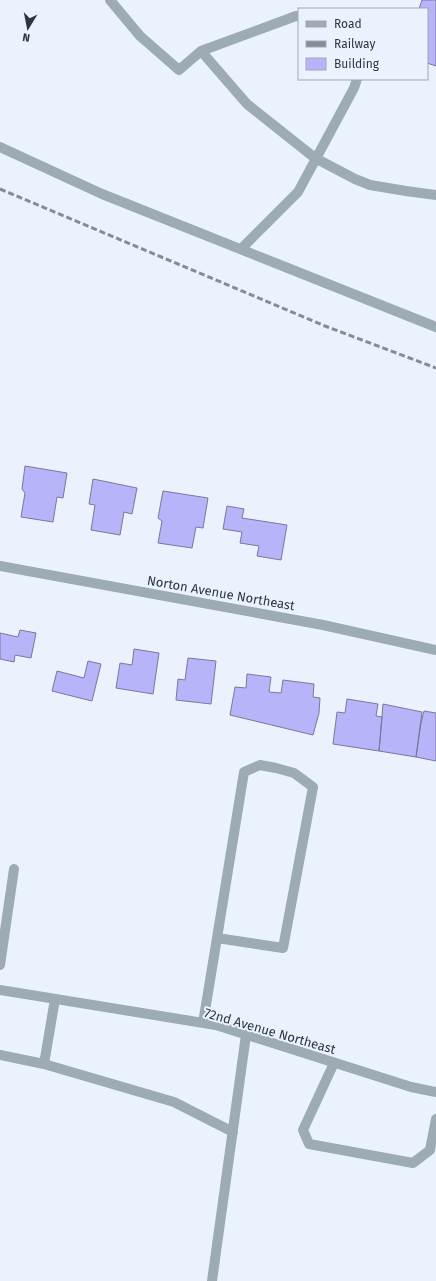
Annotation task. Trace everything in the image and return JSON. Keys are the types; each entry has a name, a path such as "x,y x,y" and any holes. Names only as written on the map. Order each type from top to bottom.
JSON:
{"street":[{"path":"110,0 140,36 179,70 201,51 298,16"},
{"path":"201,51 247,104 315,158 354,179 370,185 436,194"},
{"path":"241,249 298,192 354,88 357,80"},
{"path":"0,147 102,194 436,327"},
{"name":"Norton Avenue Northeast","path":"0,566 323,625 436,650"},
{"path":"202,1023 244,772 260,765 294,773 313,787 283,948 217,938"},
{"path":"0,965 14,869"},
{"name":"72nd Avenue Northeast","path":"0,990 216,1025 411,1087 436,1092"},
{"path":"44,1064 55,999"},
{"path":"212,1281 246,1035"},
{"path":"0,1055 44,1064 174,1102 233,1132"},
{"path":"334,1063 303,1130 309,1144 413,1163 430,1150 436,1119"}],"building":[{"path":"422,0 436,0 436,66 428,63 428,8 419,8"},
{"path":"25,466 67,473 63,498 57,497 53,522 21,517 25,493 22,489"},
{"path":"93,479 137,488 132,514 124,512 120,535 91,530 95,505 89,504"},
{"path":"163,491 208,498 203,528 196,527 192,548 158,543 162,521 158,518"},
{"path":"227,506 244,509 242,518 287,525 281,560 257,556 259,546 240,543 242,532 223,529"},
{"path":"20,630 36,633 31,658 15,655 14,662 0,659 0,633 18,637"},
{"path":"134,649 159,653 153,694 116,688 120,663 132,665"},
{"path":"188,658 216,661 211,704 176,700 178,679 185,680"},
{"path":"88,661 101,664 92,701 52,691 57,671 84,678"},
{"path":"247,674 271,677 269,692 281,693 283,680 314,684 313,697 320,698 319,713 313,735 230,715 235,687 246,688"},
{"path":"347,699 378,704 376,716 382,717 379,751 333,744 337,712 345,713"},
{"path":"383,704 422,712 416,757 379,751"},
{"path":"424,711 436,713 436,761 416,757"}],"railway":[{"path":"0,189 325,326 436,368"}]}
